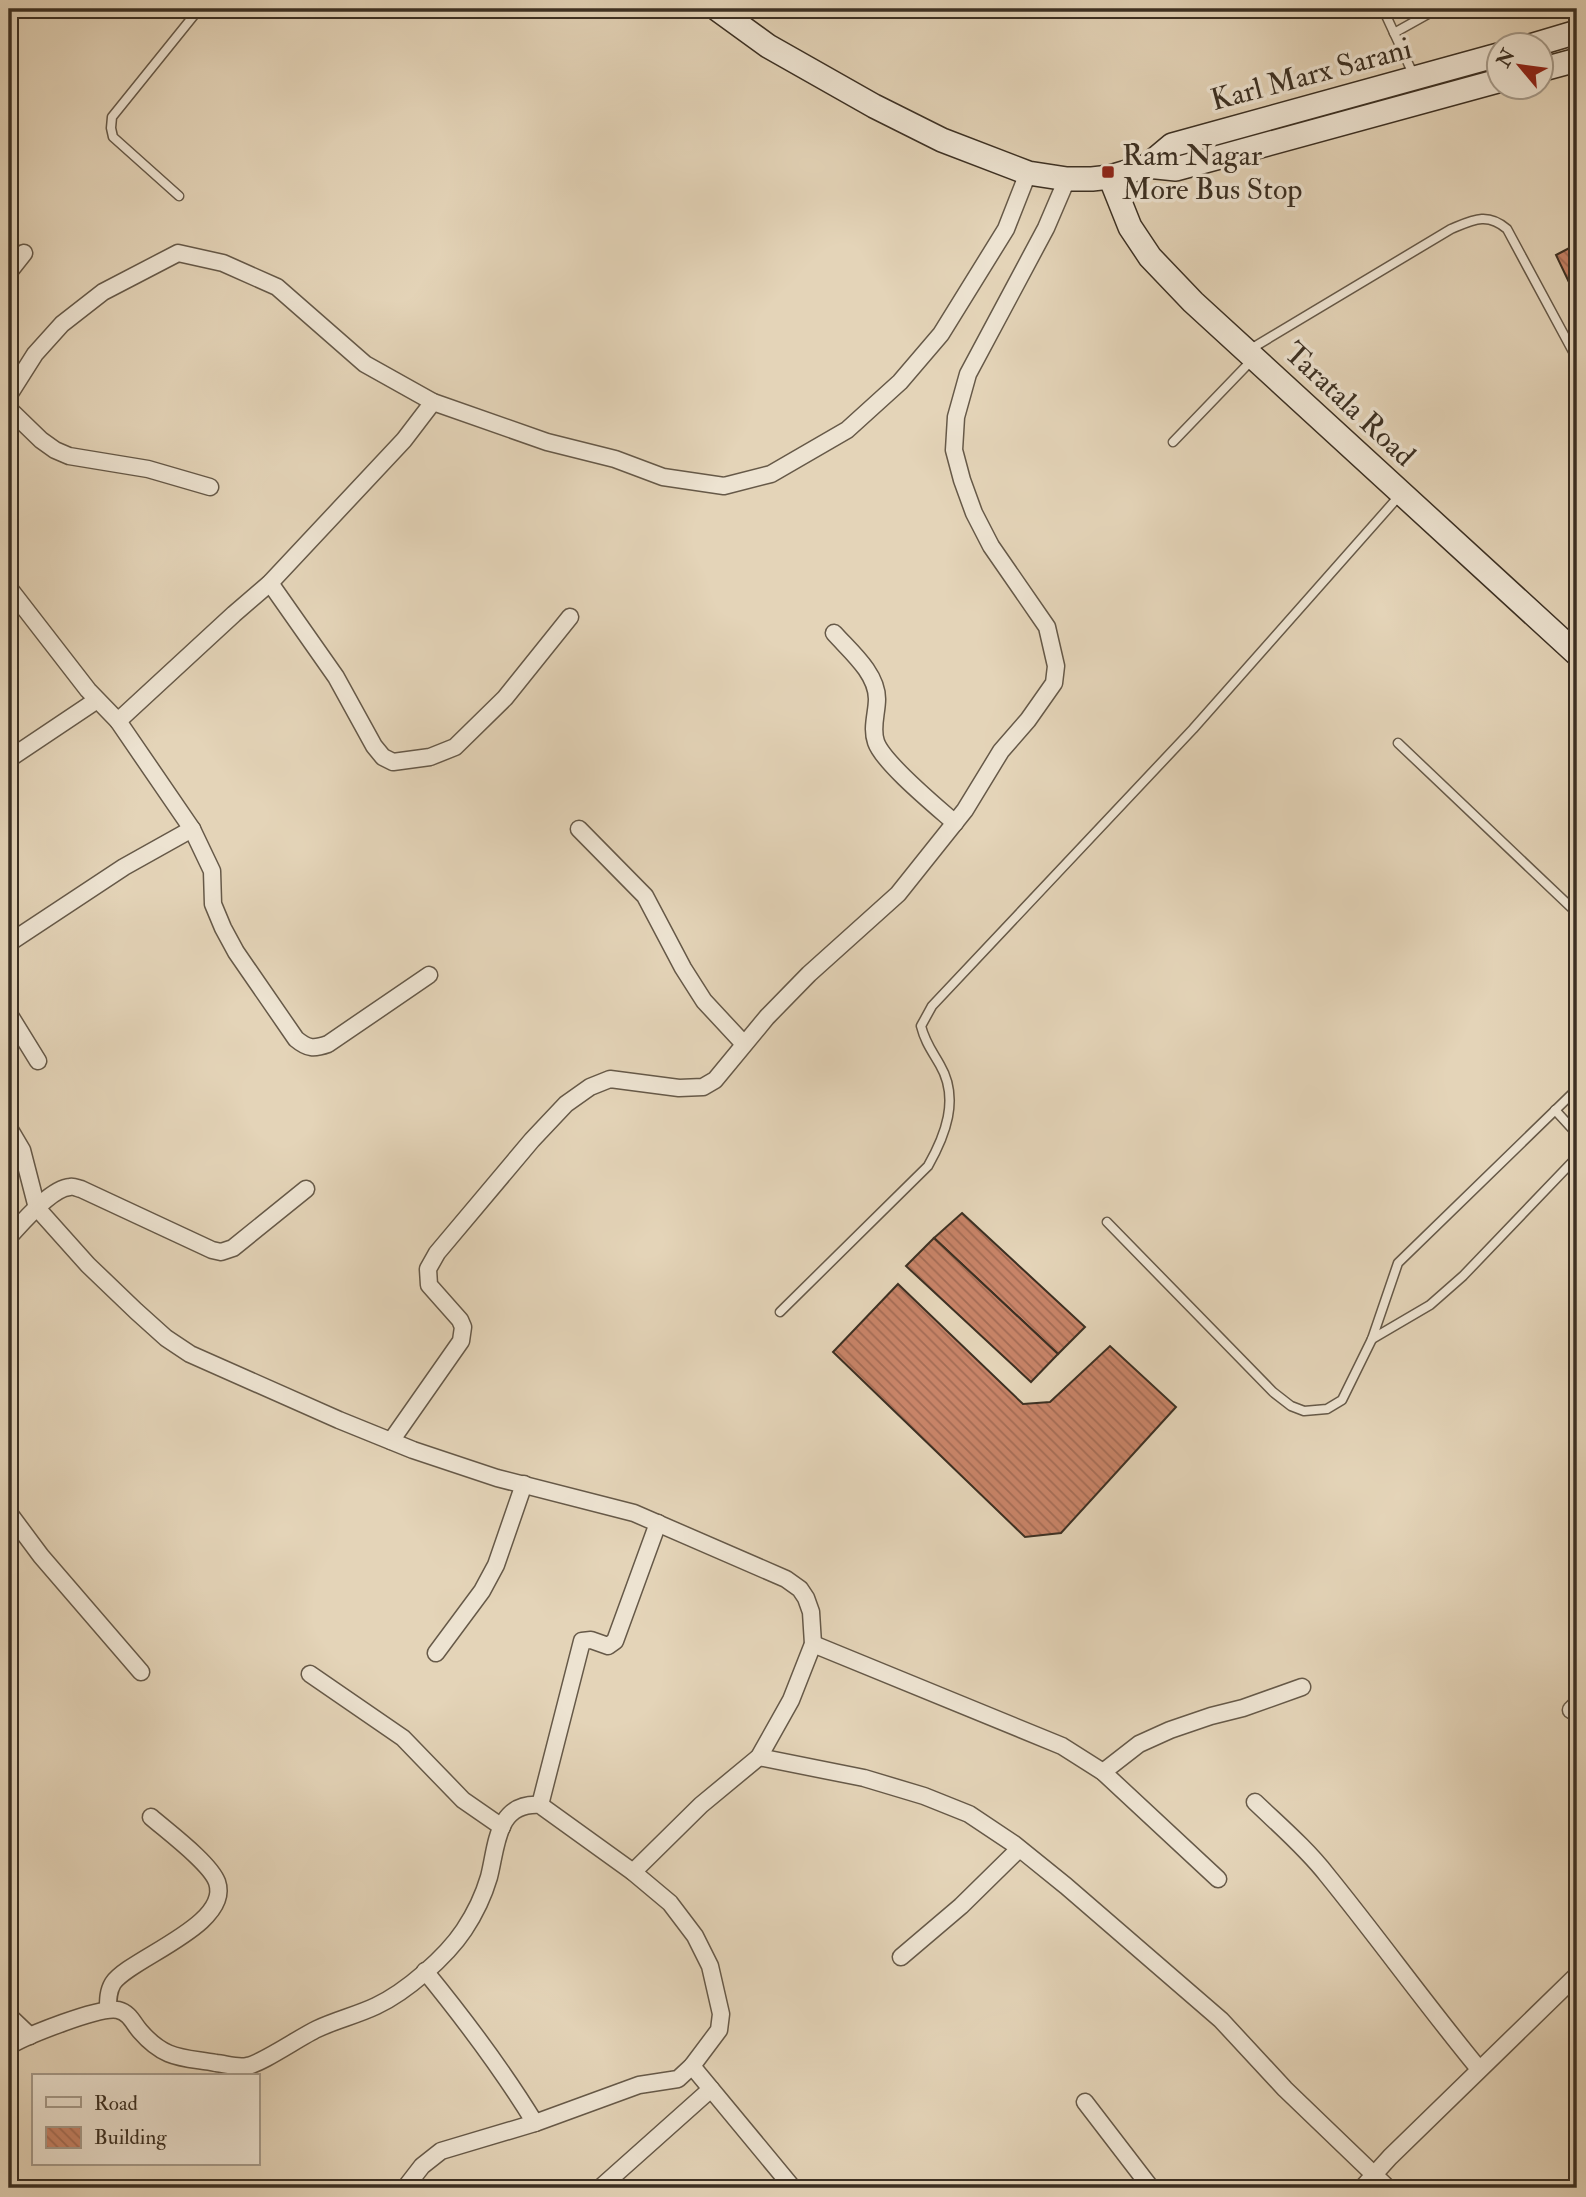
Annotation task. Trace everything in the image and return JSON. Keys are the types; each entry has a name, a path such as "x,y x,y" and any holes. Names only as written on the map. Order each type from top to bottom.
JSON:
{"main road":[{"name":"Karl Marx Sarani","path":"717,9 768,46 874,106 942,140 1028,173 1067,179 1110,177 1147,166 1176,169 1484,85"},
{"path":"1554,39 1577,32"},
{"name":"Karl Marx Sarani","path":"1147,166 1172,145 1484,59"},
{"path":"1554,66 1577,60"},
{"name":"Taratala Road","path":"1110,177 1130,228 1150,257 1193,302 1577,654"}],"street":[{"path":"9,395 36,354 62,324 103,292 178,253 223,263 277,287 365,365 433,402 547,442 615,459 663,477 724,486 771,474 847,429 900,382 941,334 1006,229 1028,173"},
{"path":"391,1441 461,1340 463,1327 460,1320 429,1285 428,1269 430,1262 487,1191 566,1104 590,1087 610,1079 678,1088 703,1087 715,1080 744,1044 809,974 898,894 955,823 1001,751 1028,720 1054,683 1056,666 1047,627 991,546 966,491 954,450 956,417 968,374 1046,228 1067,179"},
{"path":"9,272 24,253"},
{"path":"118,721 270,583 404,440 433,402"},
{"path":"9,409 41,440 69,456 148,468 210,487"},
{"path":"270,583 335,677 374,746 383,757 393,762 430,757 455,747 505,698 570,617"},
{"path":"9,588 97,700 118,721 192,829 212,871 213,904 223,928 236,952 305,1047 315,1049 328,1044 429,975"},
{"path":"834,633 873,681 877,694 874,727 876,742 882,752 916,789 955,823"},
{"path":"9,760 97,700"},
{"path":"9,943 124,867 192,829"},
{"path":"579,829 645,896 683,968 704,1001 744,1044"},
{"path":"9,1014 38,1061"},
{"path":"9,1128 22,1150 37,1208 88,1265 136,1311 166,1338 190,1354 391,1441 485,1474 635,1513 786,1579 800,1589 810,1612 813,1644 791,1700 760,1757 701,1805 632,1871"},
{"path":"9,1237 37,1208 69,1186 81,1189 212,1251 221,1252 233,1248 306,1189"},
{"path":"436,1653 482,1591 491,1574 524,1484"},
{"path":"9,1513 41,1556 141,1672"},
{"path":"540,1805 582,1641 591,1640 608,1646 615,1641 658,1523"},
{"path":"813,1644 1062,1746 1103,1772 1217,1879"},
{"path":"310,1674 403,1738 463,1800 502,1827"},
{"path":"1103,1772 1139,1744 1170,1730 1302,1687"},
{"path":"760,1757 864,1778 924,1796 969,1814 1066,1886 1221,2020 1285,2088 1388,2188"},
{"path":"1255,1802 1327,1874 1479,2069"},
{"path":"9,2046 108,2009 126,2013 141,2032 172,2057 250,2066 316,2029 378,2006 425,1971 464,1930 489,1877 493,1849 502,1827 515,1809 524,1805 540,1805 632,1871 670,1903 695,1936 710,1966 721,2014 719,2029 692,2066 678,2079 639,2085 535,2123 442,2151 422,2166 405,2188"},
{"path":"108,2009 109,1993 114,1981 177,1940 202,1919 218,1895 217,1882 210,1870 151,1817"},
{"path":"901,1957 961,1906 1019,1849"},
{"path":"425,1971 499,2066 535,2123"},
{"path":"1362,2188 1479,2069 1577,1975"},
{"path":"9,2016 30,2036"},
{"path":"692,2066 793,2188"},
{"path":"600,2188 711,2089"},
{"path":"1085,2102 1151,2188"}],"lane":[{"path":"179,196 113,137 112,117 199,9"},
{"path":"1383,9 1416,79"},
{"path":"1394,33 1437,9"},
{"path":"1173,442 1250,355 1451,229 1484,218 1497,220 1511,235 1577,359"},
{"path":"780,1312 928,1166 940,1146 949,1119 949,1092 942,1068 925,1042 920,1026 932,1006 1193,729 1402,494"},
{"path":"1398,743 1577,913"},
{"path":"1107,1222 1273,1392 1291,1406 1315,1411 1327,1409 1342,1400 1372,1339 1398,1263 1577,1089"},
{"path":"1555,1110 1577,1134"},
{"path":"1372,1339 1430,1305 1463,1276 1577,1157"}],"building":[{"path":"1577,244 1577,299 1556,255"},
{"path":"962,1213 1085,1327 1058,1354 934,1238"},
{"path":"934,1238 1058,1354 1031,1382 906,1266"},
{"path":"898,1284 1023,1404 1050,1402 1110,1346 1176,1407 1061,1533 1025,1537 833,1352"}],"place":[{"name":"Ram Nagar More Bus Stop","path":"1108,172"}]}
